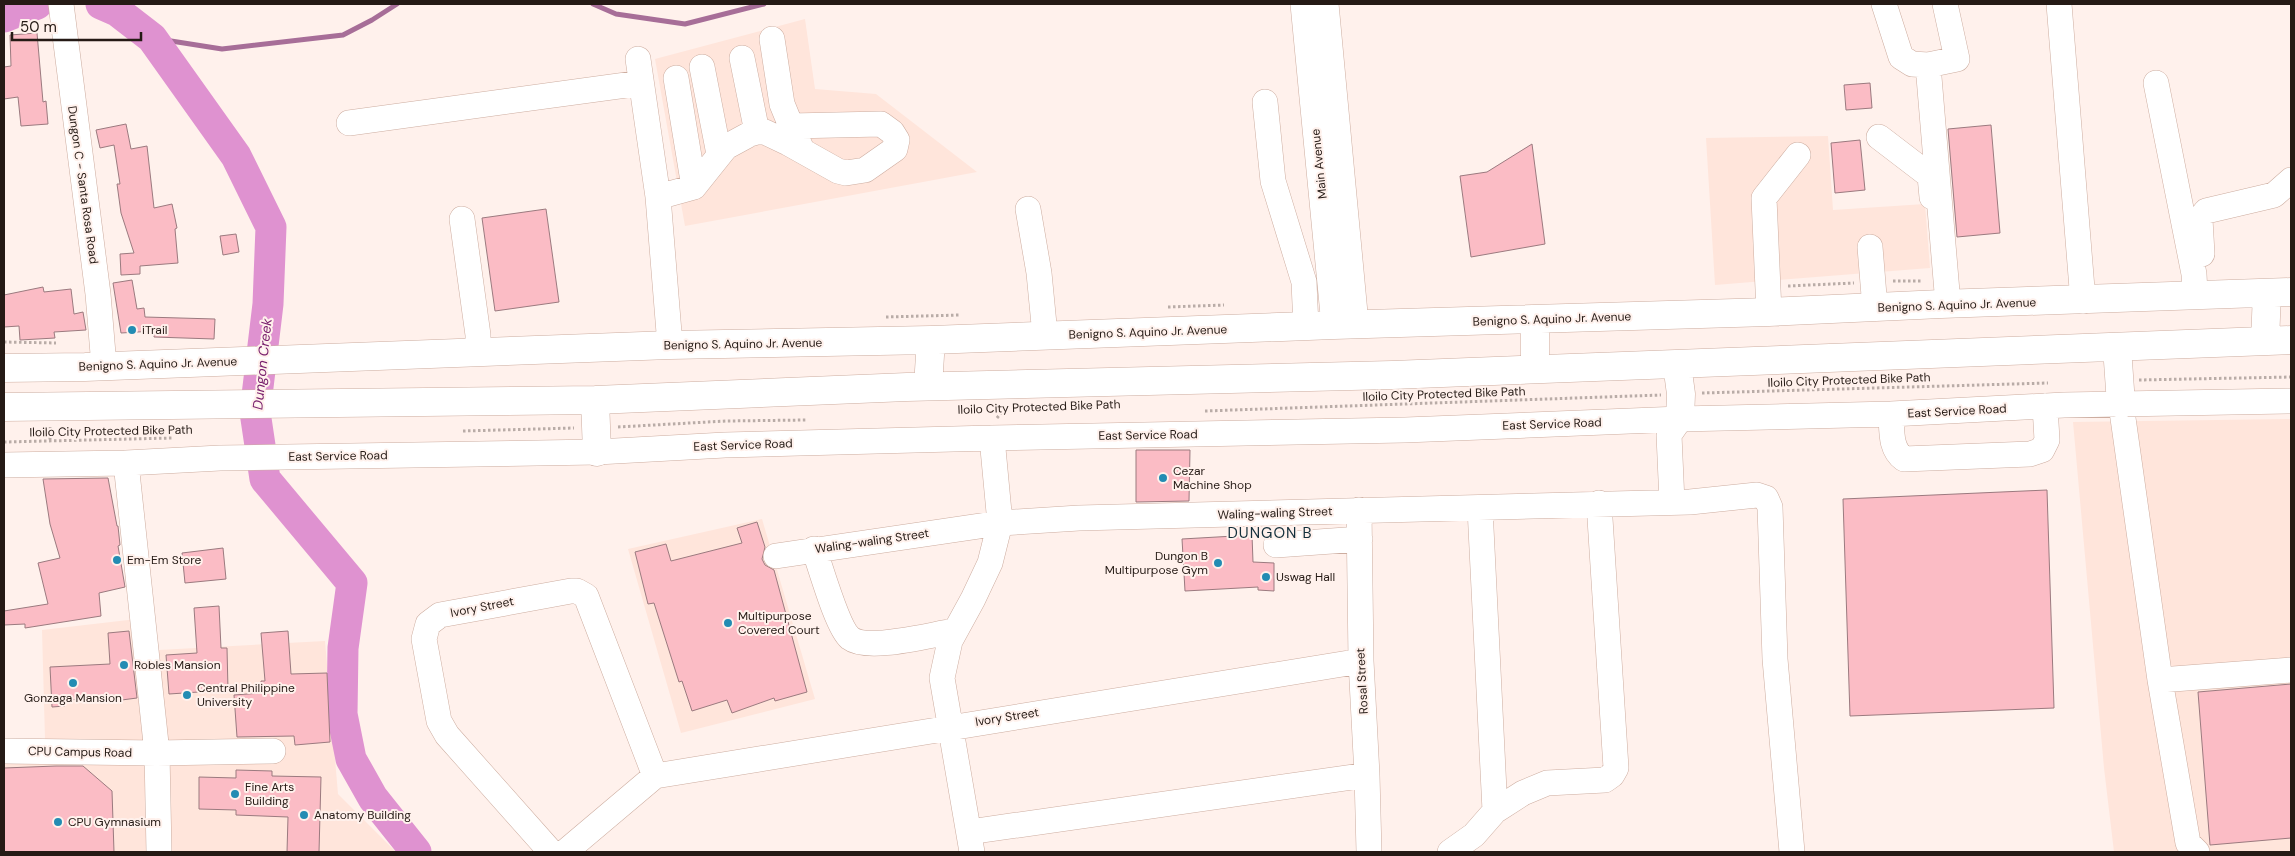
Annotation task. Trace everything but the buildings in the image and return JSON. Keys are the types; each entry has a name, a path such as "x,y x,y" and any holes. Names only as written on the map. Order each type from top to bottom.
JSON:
{"highway":[{"name":"Benigno S. Aquino Jr. Avenue","path":"4,368 298,360 670,345 932,340 1769,312 2279,292"},
{"path":"2264,341 2279,292"},
{"path":"1534,319 1535,368"},
{"path":"928,386 932,340"},
{"path":"4,407 216,405 299,402 595,400 928,386 1392,375 2291,340"},
{"path":"2117,347 2120,392"},
{"path":"1677,364 1680,406"},
{"path":"595,400 597,440"}],"street":[{"name":"Main Avenue","path":"1303,4 1346,325"},
{"name":"Main Avenue","path":"1326,4 1346,325"},
{"path":"1884,4 1901,57 1912,64 1928,65 1957,59 1945,4"},
{"path":"2059,4 2083,300"},
{"name":"Dungon C - Santa Rosa Road","path":"61,8 98,294 104,366"},
{"path":"772,39 782,104 802,150"},
{"path":"742,58 757,132"},
{"path":"638,59 658,197 670,345"},
{"path":"1928,65 1944,304"},
{"path":"702,67 719,154"},
{"path":"676,78 694,186"},
{"path":"349,123 641,83"},
{"path":"2156,83 2199,294"},
{"path":"1265,102 1273,181 1304,282 1306,327"},
{"path":"658,197 694,186 719,154 731,143 757,132 764,132 802,150 838,172 846,174 865,170 895,149 897,140 892,132 881,124 791,126"},
{"path":"1879,137 1930,176 1944,304"},
{"path":"1769,312 1764,198 1798,155"},
{"path":"2199,294 2200,219 2206,211 2274,195 2291,180"},
{"path":"1028,209 1039,273 1045,335"},
{"path":"462,219 478,335 478,353"},
{"path":"1870,247 1875,308"},
{"path":"2120,392 2160,680 2188,843 2197,852"},
{"name":"East Service Road","path":"4,465 298,457 597,440 725,446 994,428 1405,430 1680,406 1891,414 2047,395 2120,392 2291,400"},
{"path":"1891,414 1893,444 1896,454 1904,459 2030,454 2042,450 2047,440 2047,395"},
{"path":"1680,406 1681,502"},
{"path":"994,428 1000,523 990,563 950,641 942,678 971,842 1368,775"},
{"path":"126,463 157,752 159,852"},
{"name":"Waling-waling Street","path":"776,556 1000,523 1079,518 1681,502 1757,495 1766,498 1770,508 1775,660 1792,852"},
{"path":"1450,852 1474,835 1495,811 1522,793 1547,783 1605,780 1612,775 1616,768 1599,503"},
{"path":"1480,508 1495,811"},
{"name":"Rosal Street","path":"1359,510 1361,661 1368,775 1369,852"},
{"path":"1276,545 1360,539"},
{"path":"814,549 840,623 848,637 858,643 883,643 955,631"},
{"name":"Ivory Street","path":"551,852 447,735 438,721 424,639 428,624 440,615 571,591 577,591 586,596 655,776 952,726 1361,661"},
{"path":"2160,680 2291,670"},
{"name":"CPU Campus Road","path":"4,751 273,751"},
{"path":"565,852 655,776"}],"path":[{"path":"2120,392 2291,377"},
{"name":"Iloilo City Protected Bike Path","path":"1204,411 1680,406 2047,395"},
{"name":"Iloilo City Protected Bike Path","path":"994,428 1006,418"},
{"path":"597,440 726,421 813,420"},
{"name":"Iloilo City Protected Bike Path","path":"4,442 180,438"}],"shaded area":[{"path":"805,19 815,89 876,94 977,172 685,226 655,59"},
{"path":"1828,136 1833,210 1925,204 1930,268 1715,285 1706,138"},
{"path":"2291,419 2291,852 2114,852 2104,768 2073,422"},
{"path":"762,519 815,699 681,733 628,549"},
{"name":"Central Philippine University","path":"154,617 159,650 325,641 338,794 396,852 4,852 4,739 45,739 42,630"}],"waterway":[{"name":"Dungon Creek","path":"4,17 37,4"},
{"name":"Dungon Creek","path":"101,4 117,11 152,38 236,156 271,227 268,304 255,412 265,479 352,583 343,648 342,714 351,759 373,798 416,852"},
{"path":"152,38 222,49 343,35 397,4"},
{"path":"593,4 616,14 685,24 764,4"}],"place":[{"name":"iTrail","path":"132,330"},
{"name":"Cezar Machine Shop","path":"1163,478"},
{"name":"Em-Em Store","path":"117,560"},
{"name":"Dungon B Multipurpose Gym","path":"1218,563"},
{"name":"Uswag Hall","path":"1266,577"},
{"name":"Multipurpose Covered Court","path":"728,623"},
{"name":"Robles Mansion","path":"124,665"},
{"name":"Gonzaga Mansion","path":"73,683"},
{"name":"Central Philippine University","path":"187,695"},
{"name":"Fine Arts Building","path":"235,794"},
{"name":"Anatomy Building","path":"304,815"},
{"name":"CPU Gymnasium","path":"58,822"}],"district":[{"name":"DUNGON B","path":"1270,533"}]}
